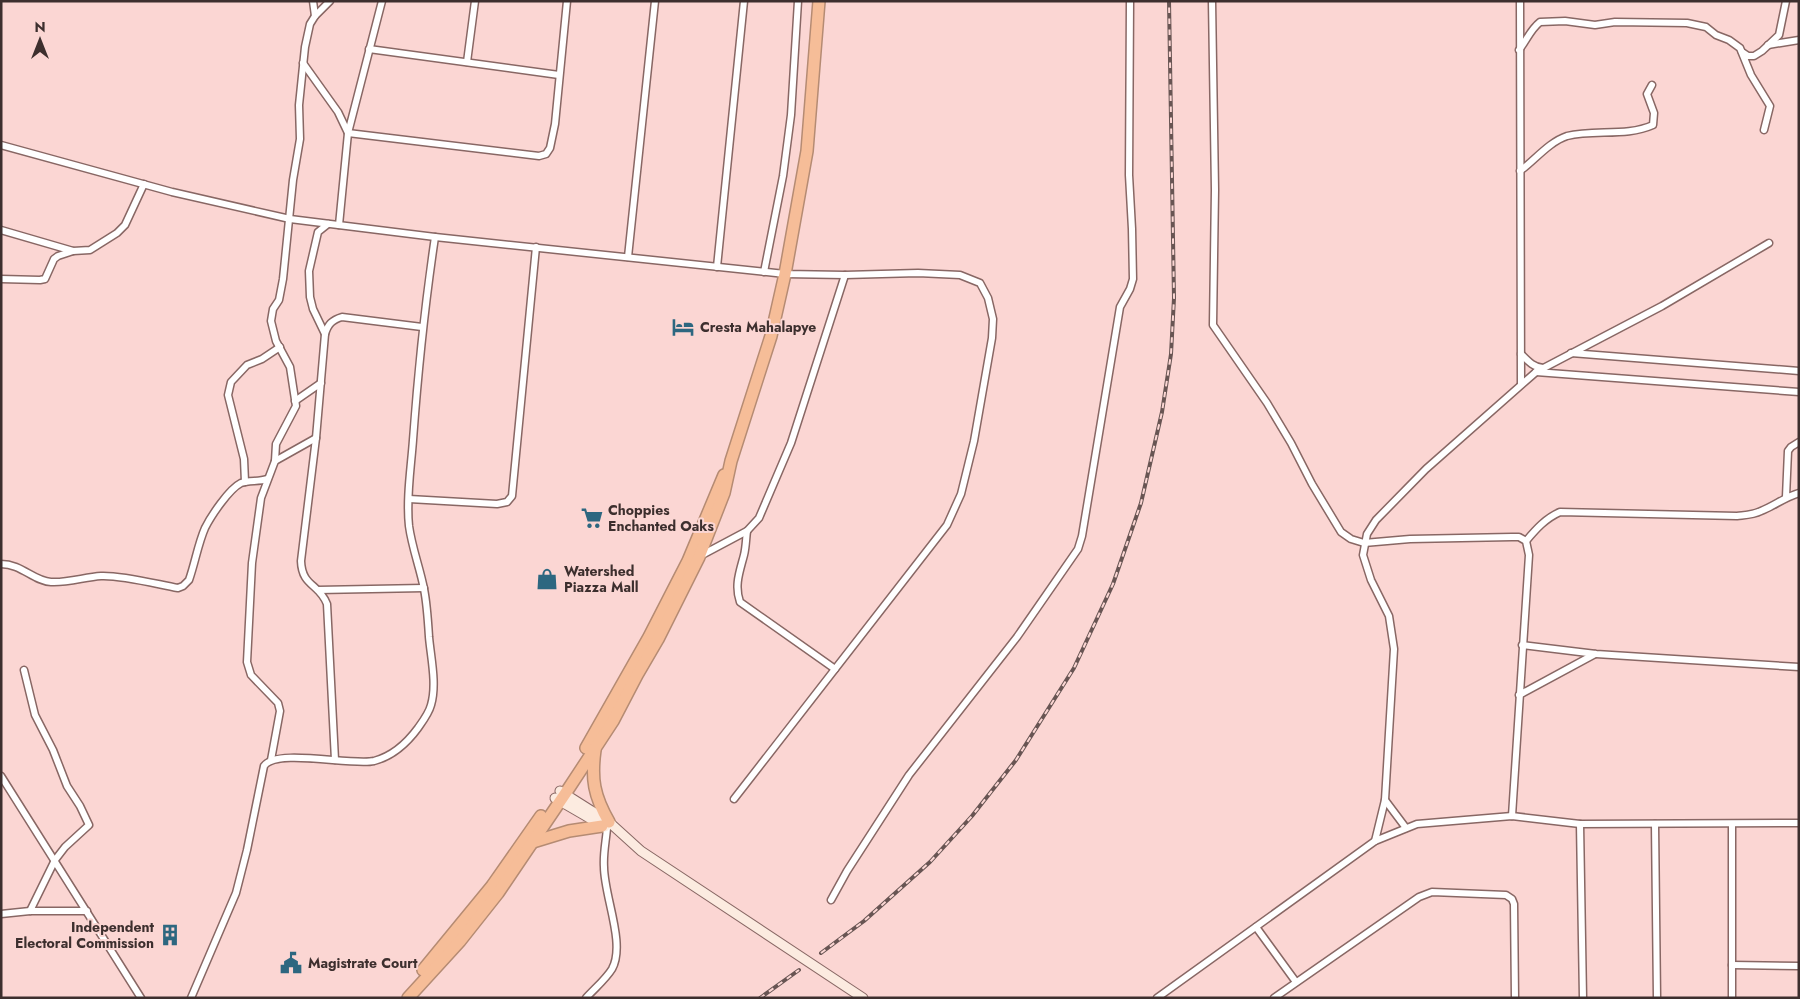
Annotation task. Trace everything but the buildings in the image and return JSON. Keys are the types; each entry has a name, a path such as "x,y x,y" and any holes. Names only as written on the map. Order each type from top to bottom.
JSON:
{"highway":[{"path":"399,998 492,886 595,748 613,721 658,639 693,559 717,489 731,461 771,336 785,274 807,151 819,1"},
{"path":"408,998 460,941 498,893 533,842 693,559"},
{"path":"533,842 556,834 606,826 595,792 593,774 595,748"}],"main road":[{"path":"560,796 863,998"}],"street":[{"path":"313,1 315,16"},
{"path":"272,760 280,711 278,703 251,674 247,662 255,531 261,498 275,461 276,444 283,428 295,410 290,367 274,335 271,321 273,309 279,300 283,279 293,180 300,139 299,105 303,63 310,24 330,1"},
{"path":"339,225 348,133 382,1"},
{"path":"467,62 475,1"},
{"path":"348,133 539,156 546,154 553,136 567,1"},
{"path":"628,257 655,1"},
{"path":"717,266 744,1"},
{"path":"764,272 783,176 789,133 798,1"},
{"path":"831,900 847,871 909,775 1017,637 1078,548 1082,536 1120,307 1130,290 1133,279 1129,175 1130,1"},
{"path":"1212,1 1213,325 1267,403 1341,532 1351,539 1364,543 1410,539 1519,537 1526,541 1529,555 1512,816"},
{"path":"1520,1 1520,384"},
{"path":"1741,51 1748,56 1754,56 1768,46 1778,35 1786,1"},
{"path":"1519,50 1528,34 1540,22 1565,21 1595,25 1615,22 1687,23 1706,27 1716,35 1729,40 1740,48 1751,75 1770,106 1764,130"},
{"path":"1768,46 1799,40"},
{"path":"369,49 559,75"},
{"path":"303,63 338,112 348,133"},
{"path":"1520,171 1554,143 1567,136 1629,131 1653,125 1654,113 1647,94 1652,85"},
{"path":"1,146 290,220 785,274 918,273 960,275 980,283 988,298 993,319 991,348 974,441 961,494 947,524 734,799"},
{"path":"1,279 45,279 54,259 58,256 74,251 90,250 117,233 130,218 144,184"},
{"path":"325,334 313,309 310,297 309,272 318,232 329,224"},
{"path":"1,230 74,251"},
{"path":"191,998 236,893 264,766 267,762 272,760 336,760 364,763 374,761 388,756 404,745 427,715 431,706 433,682 424,588 413,550 409,525 409,499 417,377 435,237"},
{"path":"1375,841 1385,800 1394,649 1389,616 1371,580 1364,555 1364,543 1367,534 1376,520 1426,469 1520,384 1536,372 1662,306 1769,243"},
{"path":"409,499 497,504 507,502 512,496 536,247"},
{"path":"693,559 747,530 759,518 791,442 845,275"},
{"path":"336,760 327,604 324,596 306,581 301,572 325,334 328,325 334,319 342,317 422,327"},
{"path":"245,482 244,460 228,395 230,382 247,365 262,359 280,347"},
{"path":"1571,352 1799,371"},
{"path":"1521,354 1530,364 1543,368"},
{"path":"1536,372 1799,392"},
{"path":"295,401 321,383"},
{"path":"275,461 316,438"},
{"path":"1786,497 1788,451 1790,447 1799,442"},
{"path":"1,564 11,564 43,581 52,582 102,576 178,588 184,586 189,580 205,528 226,497 238,484 259,482 267,479"},
{"path":"1526,541 1552,515 1560,512 1737,516 1750,515 1762,511 1786,497 1799,494"},
{"path":"747,530 745,553 737,579 737,594 740,602 836,669"},
{"path":"318,590 424,588"},
{"path":"1522,645 1596,654 1799,667"},
{"path":"1519,695 1596,654"},
{"path":"24,670 35,715 53,750 67,786 89,825 65,847 55,860 30,911"},
{"path":"1,776 88,911 141,998"},
{"path":"1385,800 1406,828"},
{"path":"1157,998 1375,841 1417,824 1512,816 1580,824 1799,824"},
{"path":"1580,824 1583,998"},
{"path":"1655,824 1657,998"},
{"path":"1732,824 1732,998"},
{"path":"586,998 612,970 616,958 614,922 607,896 604,867 606,826"},
{"path":"1274,998 1425,894 1432,892 1506,896 1512,899 1514,904 1515,998"},
{"path":"1,914 30,911 88,911"},
{"path":"1256,927 1296,982"},
{"path":"1732,965 1799,966"}],"railway":[{"path":"821,953 864,921 930,862 972,816 1016,760 1074,668 1113,584 1141,503 1162,412 1171,354 1174,298 1169,1"},
{"path":"760,998 799,970"}],"place":[{"name":"Cresta Mahalapye","path":"683,327"},
{"name":"Choppies Enchanted Oaks","path":"592,518"},
{"name":"Watershed Piazza Mall","path":"547,579"},
{"name":"Independent Electoral Commission","path":"170,935"},
{"name":"Magistrate Court","path":"291,963"}]}
